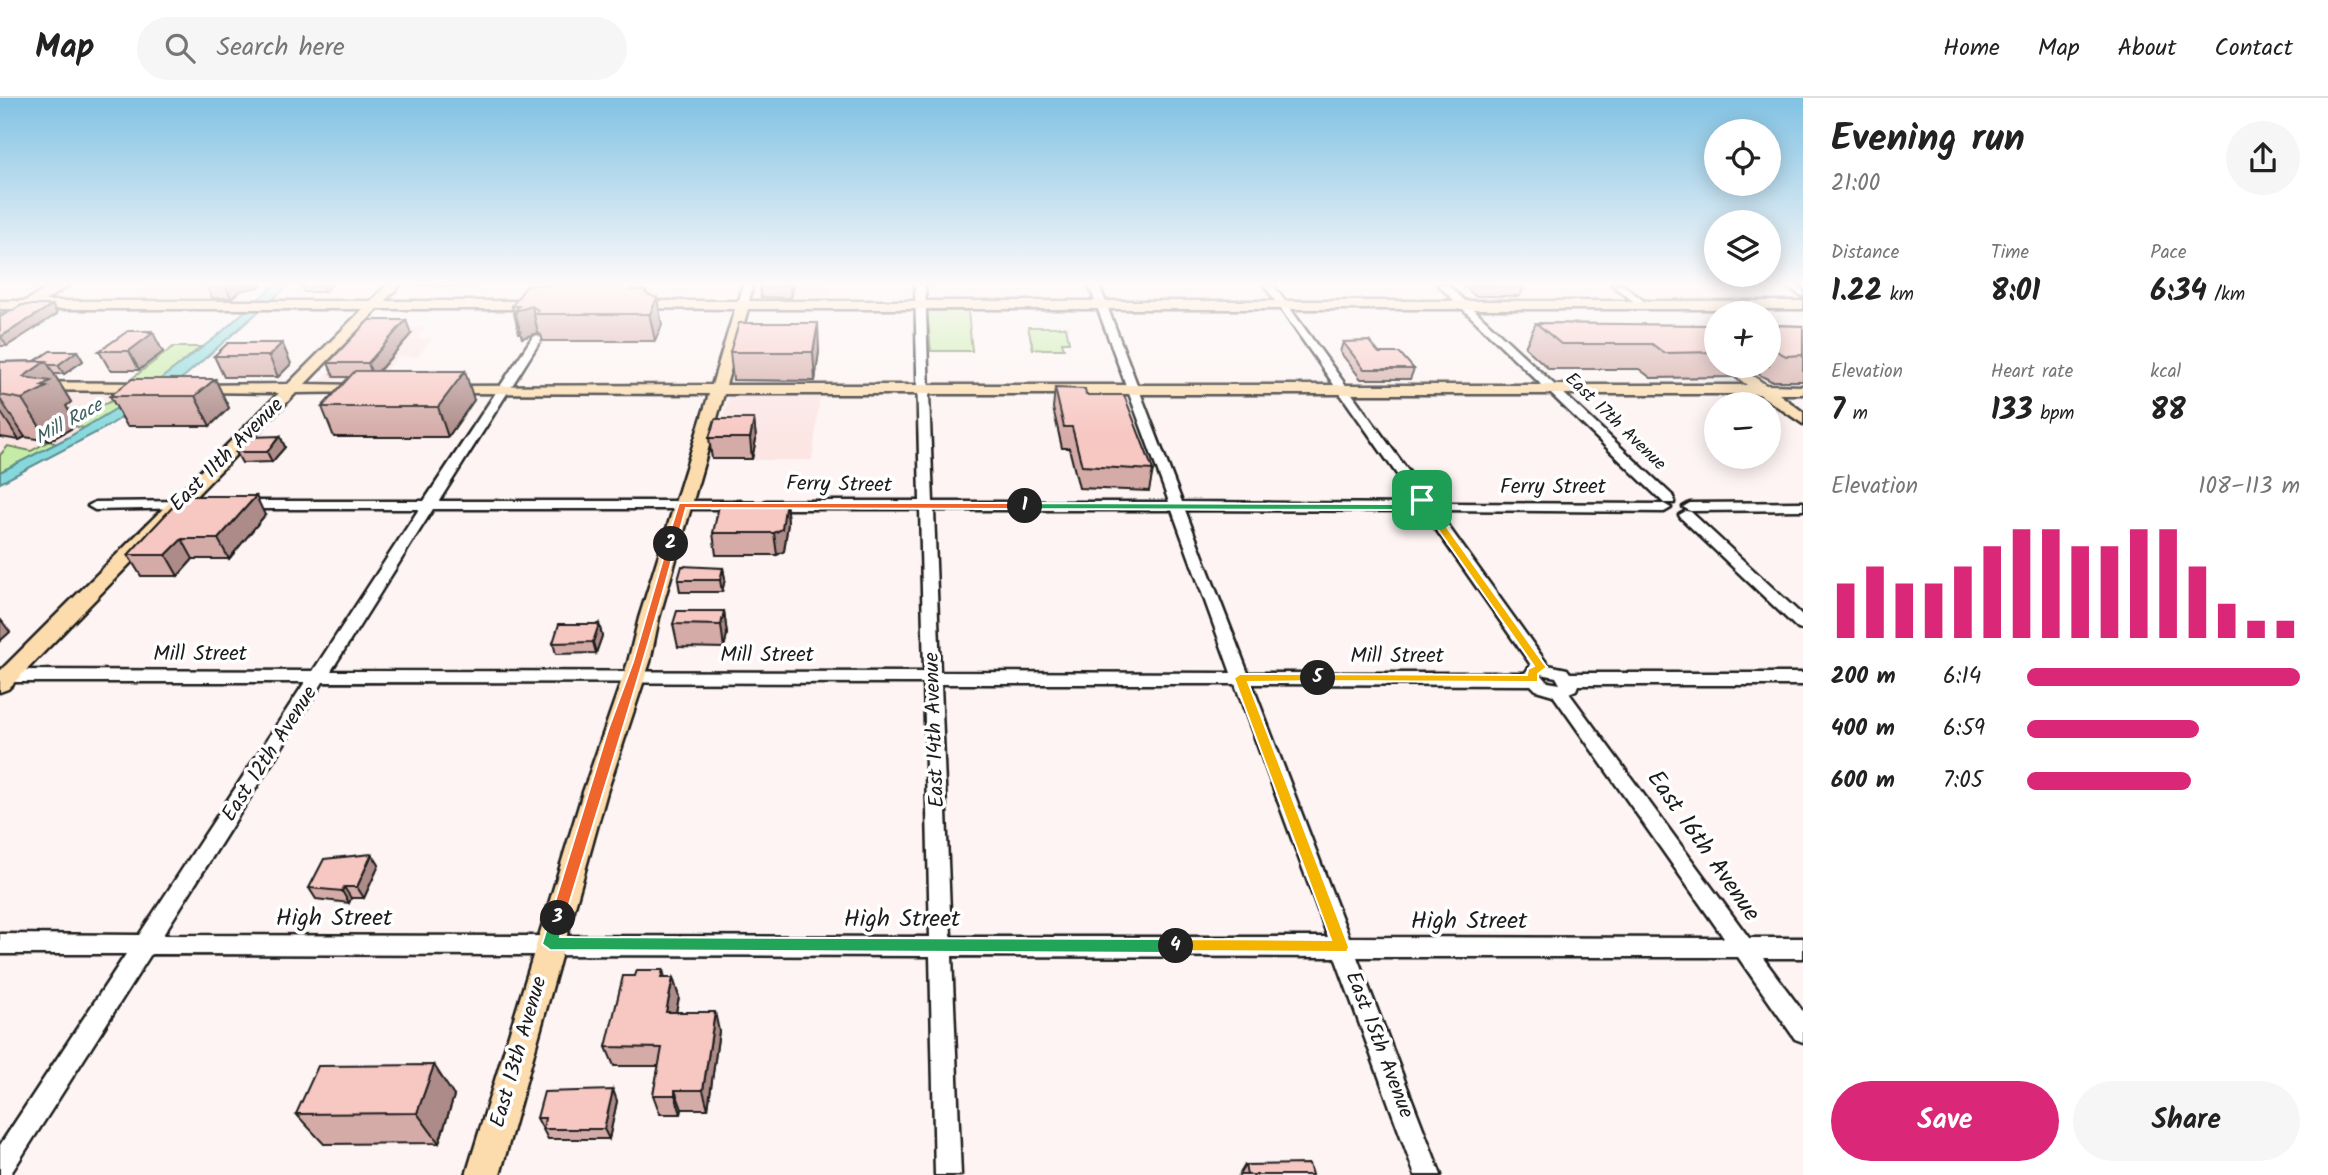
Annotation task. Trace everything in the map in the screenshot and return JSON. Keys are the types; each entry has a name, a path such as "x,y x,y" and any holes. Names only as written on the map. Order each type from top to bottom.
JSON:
{"main road":[{"name":"East 11th Avenue","path":"2,679 350,335"},
{"name":"East 13th Avenue","path":"483,1175 550,944 615,730 634,677 734,335"},
{"path":"1746,378 1803,419"},
{"path":"0,386 380,389"},
{"path":"425,389 1803,390"}],"street":[{"name":"East 14th Avenue","path":"921,335 948,1175"},
{"name":"East 15th Avenue","path":"1112,335 1428,1175"},
{"path":"1304,335 1418,503 1437,511 1537,673 1542,686 1803,679"},
{"name":"East 17th Avenue","path":"1496,335 1667,504"},
{"name":"East 12th Avenue","path":"0,1168 537,338"},
{"name":"Ferry Street","path":"229,505 1176,507 1418,503"},
{"path":"1667,504 1688,511 1803,506"},
{"name":"Ferry Street","path":"1437,511 1667,504"},
{"path":"95,506 200,505"},
{"path":"1688,511 1803,625"},
{"name":"Mill Street","path":"2,679 1240,678 1537,673"},
{"name":"East 16th Avenue","path":"1564,685 1743,948 1803,1031"},
{"name":"High Street","path":"0,944 1803,948"}],"shaded area":[{"path":"369,335 420,335 418,338 433,338 418,356 398,357 376,381 320,381 356,344"},
{"path":"0,393 139,395 67,438 0,472"},
{"path":"729,397 820,397 812,460 712,460"}],"green space":[{"path":"929,335 970,335 972,351 931,351"},
{"path":"1030,335 1068,335 1069,342 1062,342 1064,349 1033,349"},
{"path":"173,347 201,347 160,380 130,380"},
{"path":"139,395 84,428 73,426 78,423 71,421 96,408 121,398"},
{"path":"49,441 57,444 0,472 0,455 8,446 31,451"}],"water":[{"path":"231,335 186,375 155,397 105,428 0,483 0,472 67,438 139,395 216,337"}],"building":[{"path":"122,335 150,335 129,351 99,351"},
{"path":"354,335 393,335 368,363 328,363"},
{"path":"735,335 816,335 813,352 730,352"},
{"path":"1551,335 1704,335 1704,352 1664,353 1652,344 1561,344"},
{"path":"1781,335 1803,335 1803,355 1786,356 1781,353"},
{"path":"1369,341 1379,353 1400,353 1414,369 1364,369 1343,342"},
{"path":"228,343 282,343 269,356 214,356"},
{"path":"50,351 77,351 58,365 35,361"},
{"path":"46,361 23,377 50,381 41,386 47,387 22,399 0,395 0,362"},
{"path":"355,371 465,371 438,407 322,407"},
{"path":"132,379 215,379 195,396 110,396"},
{"path":"1055,388 1085,389 1086,395 1124,395 1153,470 1082,466 1072,427 1064,427"},
{"path":"715,419 754,419 750,438 709,438"},
{"path":"280,436 267,452 236,452 250,437"},
{"path":"183,496 256,496 218,539 182,539 166,555 128,555"},
{"path":"720,501 786,501 782,529 774,533 713,533"},
{"path":"682,566 723,568 720,580 678,580"},
{"path":"677,611 724,611 721,625 673,624"},
{"path":"559,624 599,624 593,642 553,643"},
{"path":"372,854 357,887 344,887 342,891 309,888 324,859"},
{"path":"637,970 663,970 661,978 673,978 666,1012 715,1012 703,1090 675,1090 675,1095 653,1095 662,1048 606,1047 623,976 635,976"},
{"path":"434,1065 417,1113 296,1114 318,1066"},
{"path":"613,1090 604,1129 543,1129 545,1118 537,1118 544,1092"},
{"path":"1309,1164 1312,1175 1247,1175 1245,1165"}],"route":[{"path":"1422,500 1441,507 1442,512 1433,515 1541,667 1532,672 1534,679 1240,678 1342,947 550,944 615,730 639,662 682,505 1414,507 1415,501 1422,500"}],"water label":[{"name":"Mill Race","path":"69,422"}]}
